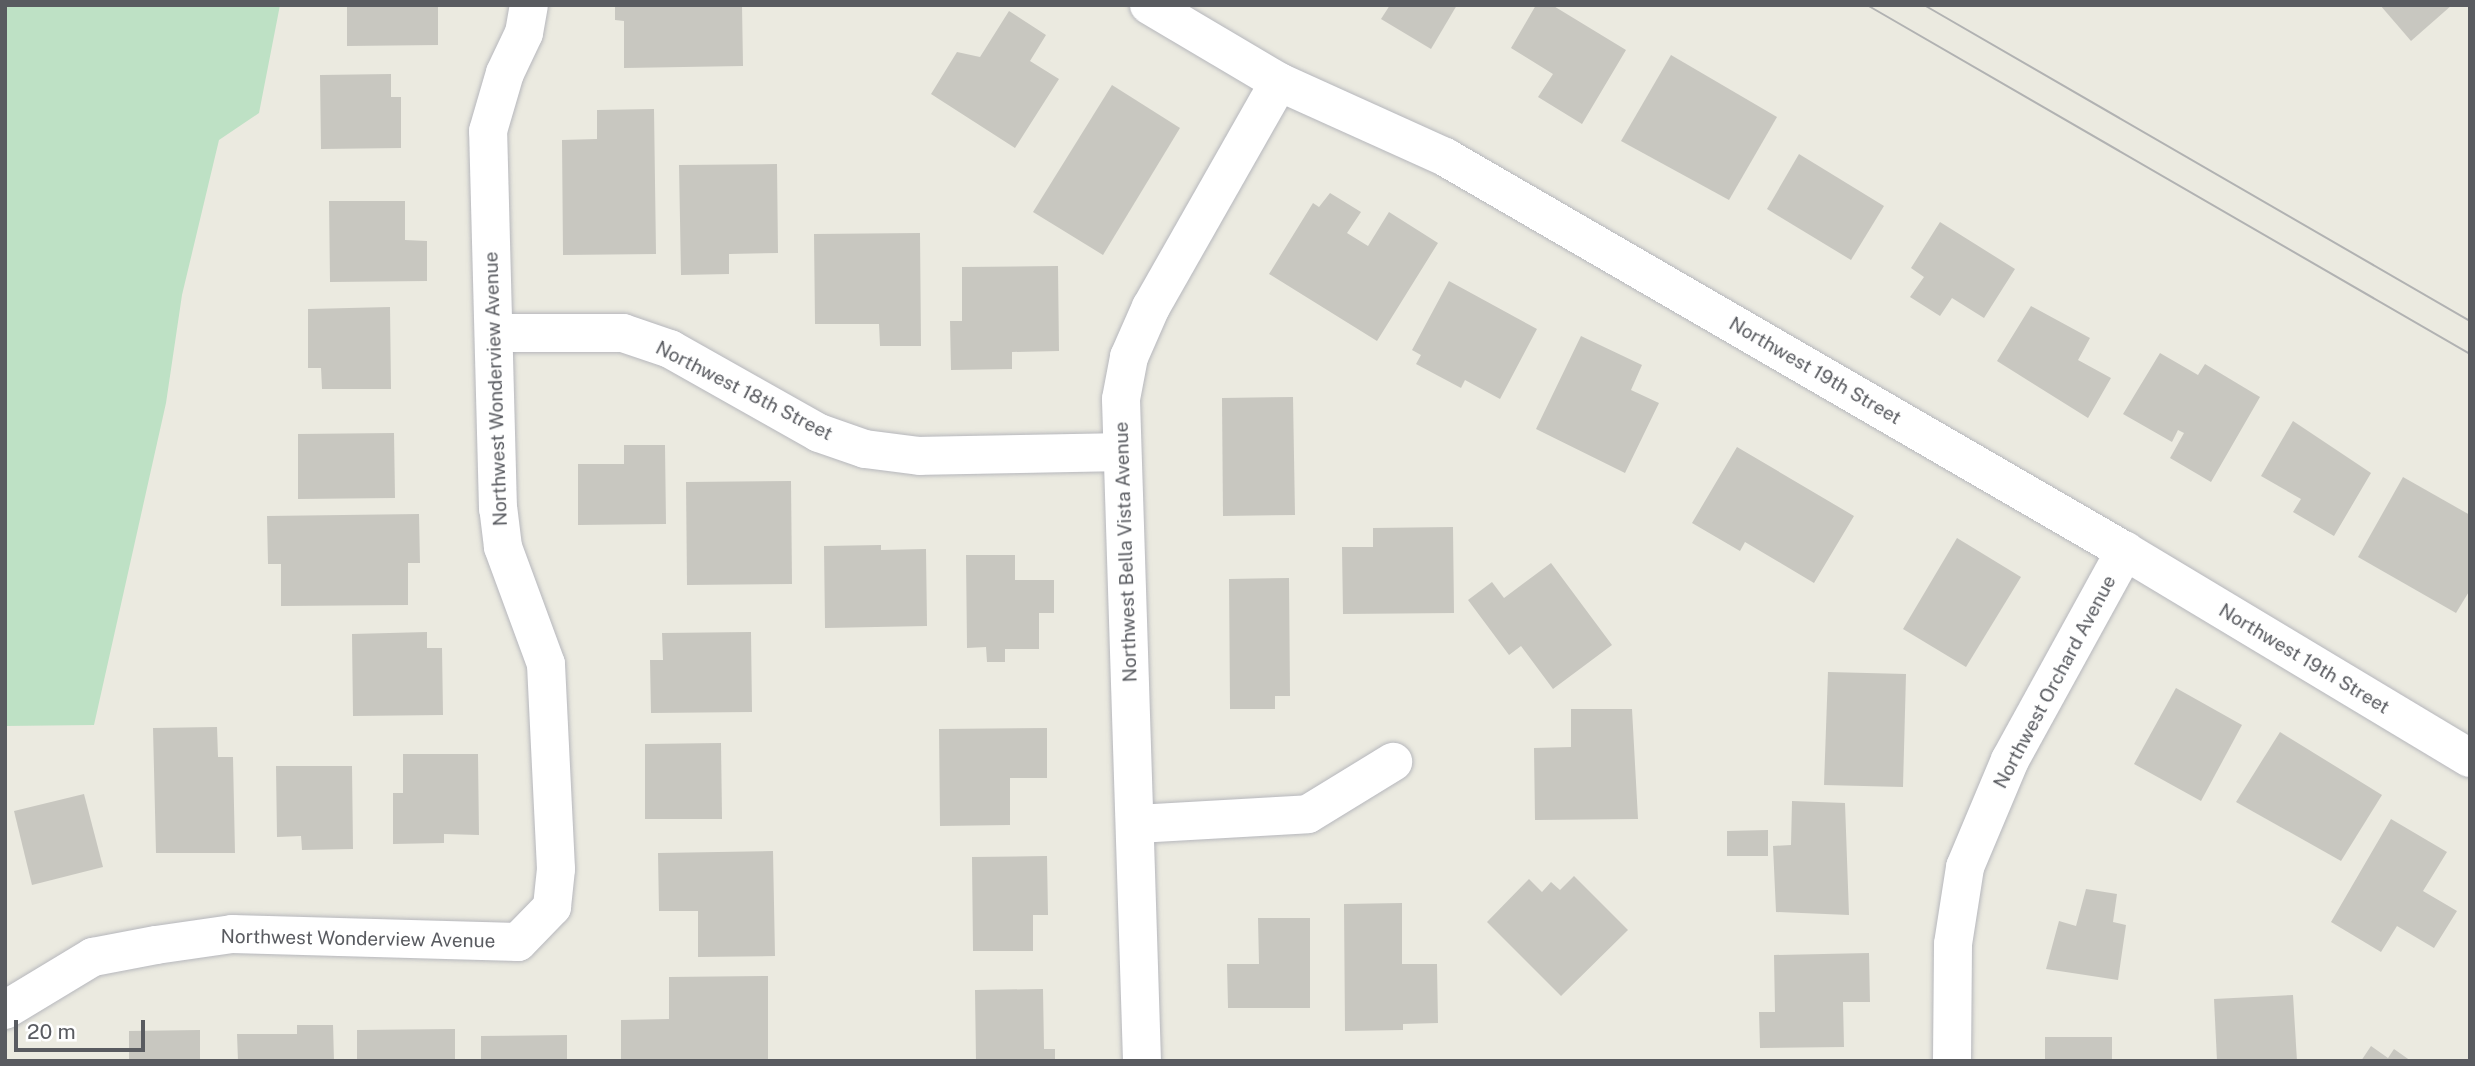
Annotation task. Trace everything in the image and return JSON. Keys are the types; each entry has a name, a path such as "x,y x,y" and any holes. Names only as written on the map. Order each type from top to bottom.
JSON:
{"street":[{"name":"Northwest Wonderview Avenue","path":"5,1010 93,957 156,945 232,934 518,942 552,906 556,869 546,664 503,547 488,131 505,73 524,33 529,5"},
{"name":"Northwest 19th Street","path":"1149,5 1279,82 1445,157 2125,551 2470,758"},
{"name":"Northwest Bella Vista Avenue","path":"1142,1061 1127,524 1120,452 1121,399 1129,357 1151,307 1279,82"},
{"name":"Northwest 18th Street","path":"494,333 635,337 670,349 729,378 819,433 865,449 920,456 1120,452"},
{"name":"Northwest Orchard Avenue","path":"1952,1061 1953,944 1965,866 2010,760 2125,551"},
{"path":"1137,824 1308,814 1393,762"}],"green space":[{"path":"5,5 280,5 259,113 219,140 182,295 166,403 94,725 5,726"}],"building":[{"path":"347,5 438,5 438,45 347,46"},
{"path":"615,5 742,5 743,66 624,68 624,21 615,20"},
{"path":"1390,5 1457,5 1431,49 1381,19"},
{"path":"1536,5 1552,5 1626,50 1582,124 1538,97 1553,74 1511,48"},
{"path":"2380,5 2452,5 2411,41"},
{"path":"1009,11 1046,35 1030,61 1059,79 1015,148 931,94 957,52 980,57"},
{"path":"1671,55 1777,117 1729,200 1621,141"},
{"path":"391,74 391,97 401,97 401,148 321,149 320,75"},
{"path":"1112,85 1180,128 1103,255 1033,212"},
{"path":"654,109 656,254 563,255 562,140 597,139 597,110"},
{"path":"1799,154 1884,206 1851,260 1767,209"},
{"path":"777,164 778,253 729,254 729,274 681,275 679,165"},
{"path":"1330,193 1361,212 1347,233 1368,246 1389,212 1438,243 1377,341 1269,274 1313,203 1319,207"},
{"path":"329,201 405,201 405,240 427,241 427,281 330,282"},
{"path":"1940,222 2015,269 1984,318 1952,298 1940,316 1910,297 1924,277 1911,268"},
{"path":"920,233 921,346 880,346 879,324 815,324 814,234"},
{"path":"1058,266 1059,351 1012,352 1012,369 951,370 950,321 962,321 962,267"},
{"path":"1449,281 1537,329 1500,399 1465,380 1461,388 1416,364 1421,355 1412,350"},
{"path":"2031,306 2090,338 2078,360 2111,378 2088,418 1997,361"},
{"path":"390,307 391,389 322,389 321,368 308,368 308,309"},
{"path":"1581,336 1642,365 1631,390 1659,403 1625,473 1536,429"},
{"path":"2160,353 2198,375 2205,364 2260,397 2211,482 2170,458 2184,433 2178,430 2172,442 2123,414"},
{"path":"1293,397 1295,515 1223,516 1222,398"},
{"path":"2293,421 2371,473 2334,536 2293,512 2301,499 2261,476"},
{"path":"394,433 395,498 298,499 298,434"},
{"path":"624,445 665,445 666,524 578,525 578,464 624,464"},
{"path":"1737,447 1854,516 1814,583 1745,542 1740,551 1692,523"},
{"path":"2403,477 2470,515 2470,590 2456,613 2358,557"},
{"path":"791,481 792,584 687,585 686,482"},
{"path":"419,514 420,563 408,563 408,605 281,606 281,564 268,564 267,516"},
{"path":"1453,527 1454,613 1343,614 1342,547 1373,547 1373,528"},
{"path":"1957,538 2021,577 1966,667 1903,629"},
{"path":"881,545 881,550 926,549 927,626 825,628 824,546"},
{"path":"966,555 1015,555 1015,580 1054,580 1054,613 1039,613 1039,649 1005,649 1005,662 987,662 986,647 967,648"},
{"path":"1551,563 1612,645 1553,689 1521,646 1509,655 1468,600 1492,582 1504,598"},
{"path":"1289,578 1290,696 1275,696 1275,709 1230,709 1229,579"},
{"path":"427,632 427,648 442,648 443,715 353,716 352,634"},
{"path":"751,632 752,712 651,713 650,660 663,660 662,633"},
{"path":"1828,672 1906,674 1903,787 1824,785"},
{"path":"2176,688 2242,725 2201,801 2134,764"},
{"path":"1571,709 1632,709 1638,819 1535,820 1534,748 1571,747"},
{"path":"217,727 218,757 233,757 235,853 156,853 153,728"},
{"path":"1047,728 1047,778 1010,778 1010,825 940,826 939,729"},
{"path":"2280,732 2382,795 2341,861 2236,802"},
{"path":"721,743 722,819 645,819 645,744"},
{"path":"403,754 478,754 479,835 444,834 444,843 393,844 393,793 403,793"},
{"path":"276,766 352,766 353,849 302,850 301,836 277,837"},
{"path":"84,794 103,867 32,885 14,811"},
{"path":"1792,801 1845,803 1849,915 1776,912 1773,846 1791,845"},
{"path":"2391,819 2447,852 2423,891 2457,911 2434,948 2397,926 2381,952 2331,922"},
{"path":"1768,830 1768,856 1727,856 1727,831"},
{"path":"773,851 775,956 698,957 698,911 659,911 658,853"},
{"path":"1047,856 1048,915 1033,915 1033,951 973,951 972,857"},
{"path":"1574,876 1628,930 1561,996 1487,922 1529,879 1542,892 1551,882 1560,890"},
{"path":"2086,889 2117,894 2113,922 2126,925 2118,980 2046,969 2059,921 2076,926"},
{"path":"1402,903 1402,964 1437,964 1438,1023 1403,1024 1403,1030 1345,1031 1344,904"},
{"path":"1258,918 1310,918 1310,1008 1228,1008 1227,964 1259,964"},
{"path":"1869,953 1870,1002 1843,1002 1844,1047 1760,1048 1759,1012 1775,1012 1774,955"},
{"path":"768,976 768,1061 621,1061 621,1020 669,1019 669,977"},
{"path":"1043,989 1044,1049 1055,1049 1055,1061 976,1061 975,990"},
{"path":"2293,995 2297,1061 2217,1061 2214,999"},
{"path":"297,1025 333,1025 334,1061 238,1061 237,1034 297,1034"},
{"path":"455,1029 455,1061 357,1061 357,1030"},
{"path":"200,1030 200,1061 129,1061 129,1031"},
{"path":"567,1035 567,1061 481,1061 481,1036"},
{"path":"2045,1037 2112,1037 2112,1061 2045,1061"},
{"path":"2371,1046 2388,1058 2394,1049 2411,1061 2361,1061"}],"tram line":[{"path":"1867,5 2470,354"},
{"path":"1924,5 2470,321"}]}
